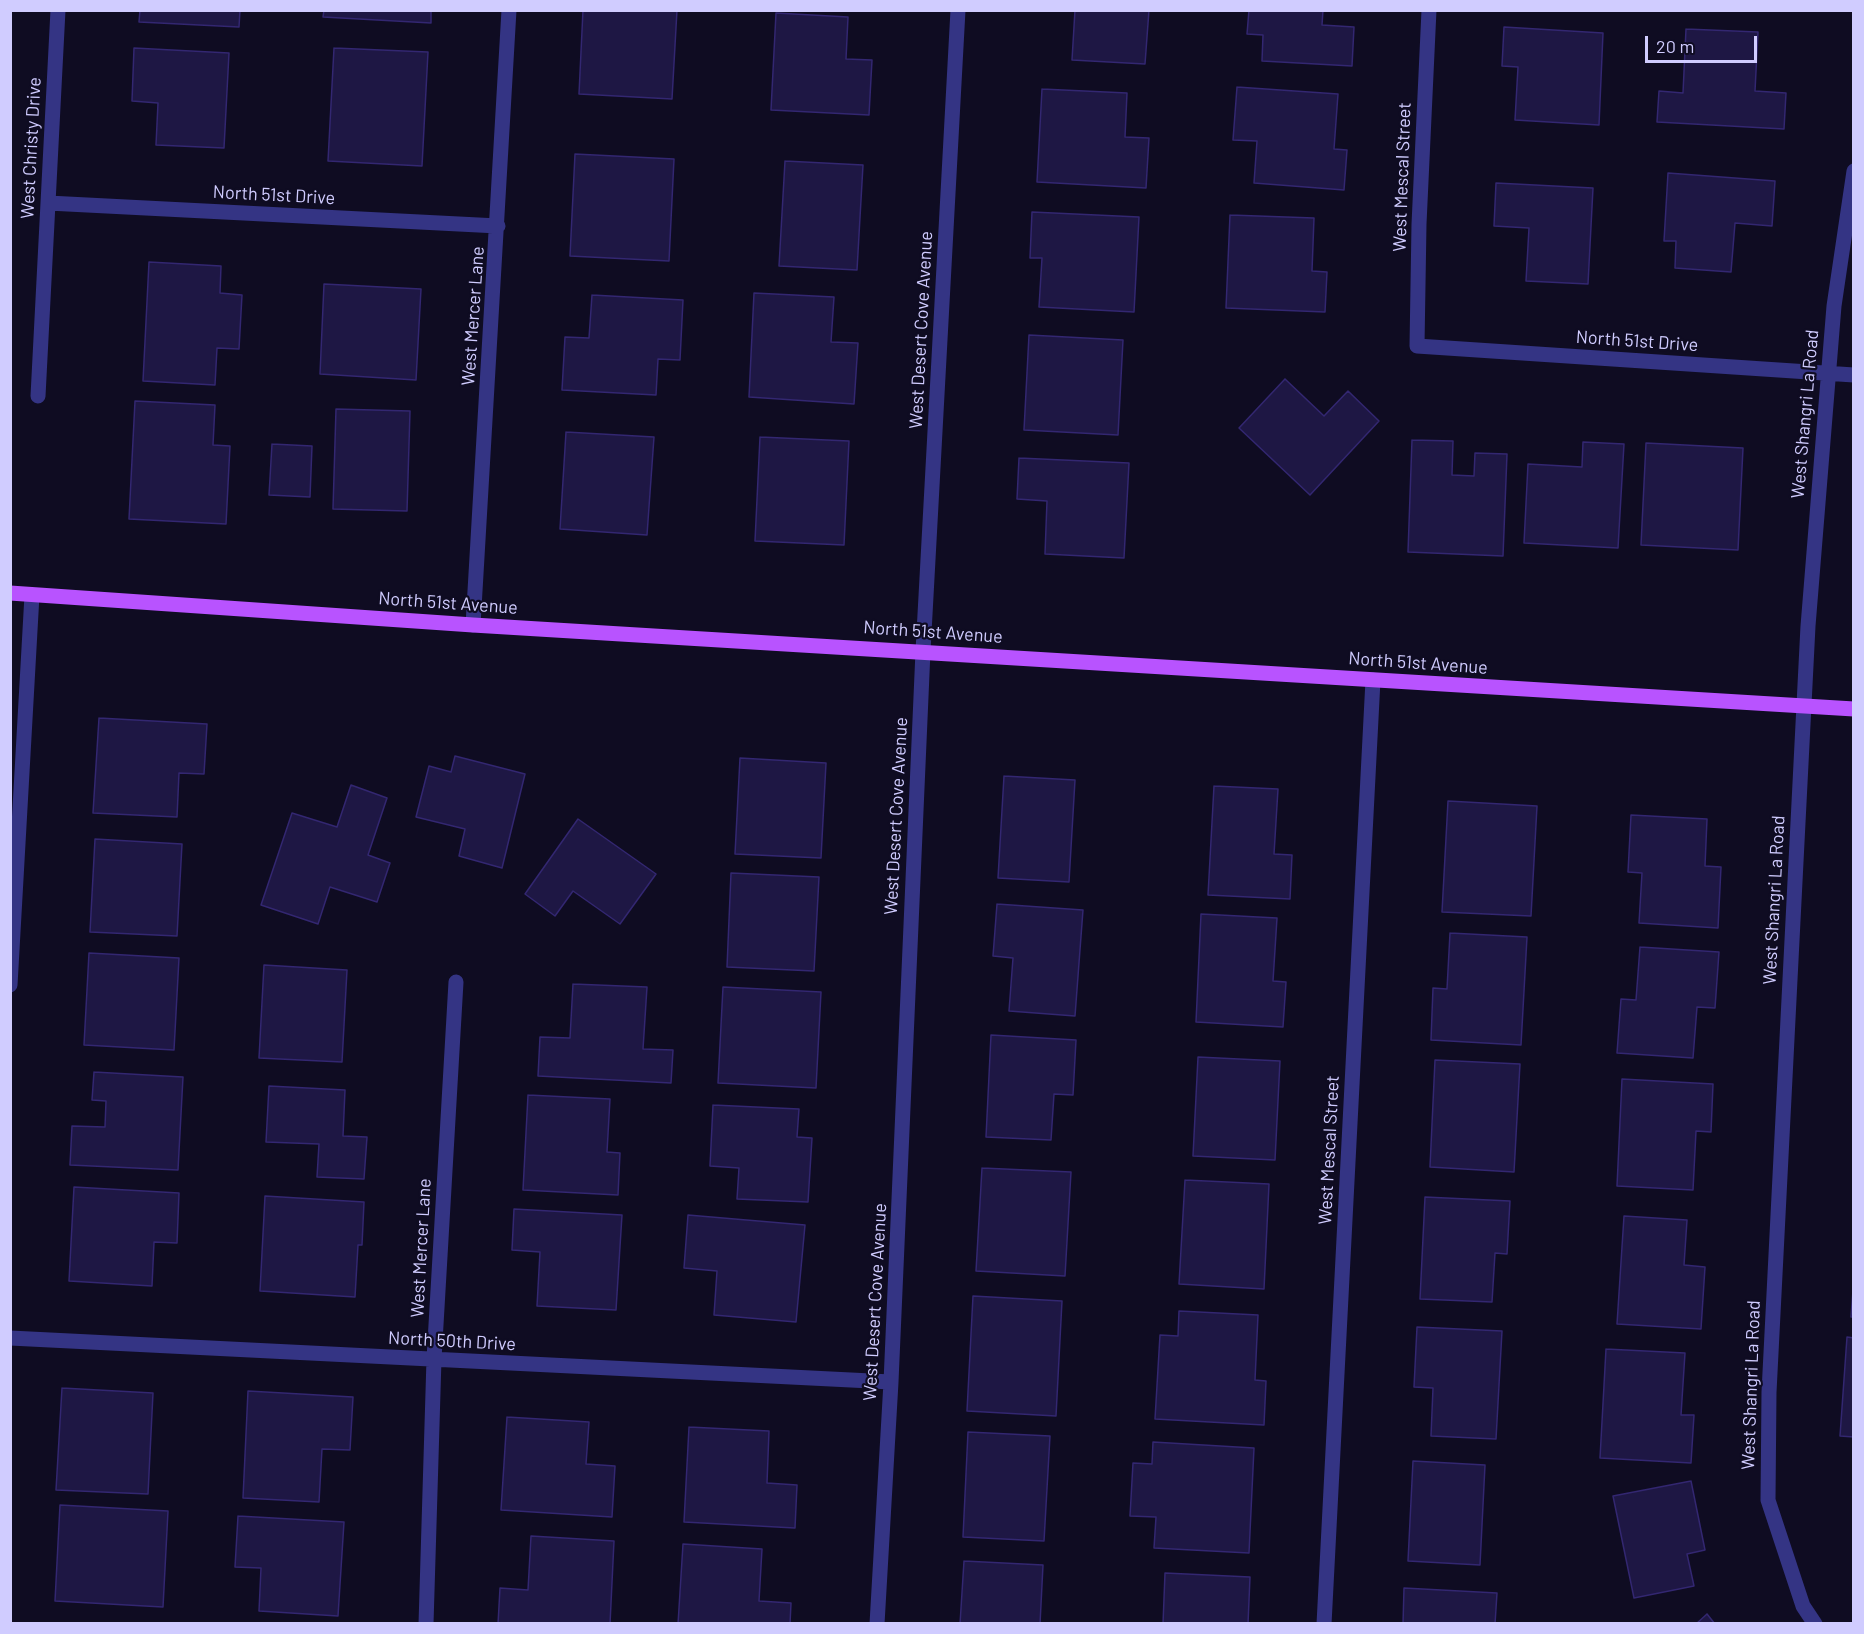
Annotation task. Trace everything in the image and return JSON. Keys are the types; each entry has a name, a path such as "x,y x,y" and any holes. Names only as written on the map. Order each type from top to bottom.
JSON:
{"main road":[{"name":"North 51st Avenue","path":"10,593 473,624 1854,709"}],"street":[{"name":"West Christy Drive","path":"38,396 58,10"},
{"name":"West Mercer Lane","path":"473,624 509,10"},
{"name":"West Desert Cove Avenue","path":"877,1623 891,1382 923,651 958,10"},
{"name":"West Mescal Street","path":"1417,346 1419,224 1429,10"},
{"name":"West Shangri La Road","path":"1815,1623 1803,1606 1768,1500 1769,1392 1803,706 1834,306 1854,171"},
{"name":"North 51st Drive","path":"48,203 498,226"},
{"name":"North 51st Drive","path":"1417,346 1854,375"},
{"path":"10,985 32,595"},
{"name":"West Mescal Street","path":"1324,1623 1373,680"},
{"name":"West Mercer Lane","path":"426,1623 434,1359 456,982"},
{"name":"North 50th Drive","path":"10,1338 891,1382"}],"building":[{"path":"140,10 240,10 239,27 139,22"},
{"path":"324,10 431,10 431,23 323,17"},
{"path":"583,10 677,10 672,99 579,94"},
{"path":"1075,10 1149,10 1145,64 1072,60"},
{"path":"1249,10 1323,10 1322,25 1354,27 1352,66 1262,61 1263,35 1247,34"},
{"path":"776,13 848,17 846,59 872,60 869,115 771,110"},
{"path":"1504,27 1603,33 1599,125 1515,120 1518,67 1502,66"},
{"path":"1686,29 1758,32 1755,91 1786,93 1784,129 1657,122 1659,91 1683,93"},
{"path":"134,48 229,53 224,148 156,145 158,103 132,101"},
{"path":"334,48 428,52 422,166 328,161"},
{"path":"1237,87 1338,94 1334,149 1347,150 1344,190 1254,183 1257,141 1233,140"},
{"path":"1042,89 1127,93 1125,137 1149,138 1146,188 1037,182"},
{"path":"575,154 674,159 669,261 570,256"},
{"path":"785,161 863,165 857,270 779,266"},
{"path":"1668,173 1775,181 1772,226 1735,223 1731,272 1675,268 1676,241 1664,241"},
{"path":"1496,183 1593,188 1588,284 1526,281 1529,228 1494,226"},
{"path":"1032,212 1139,217 1134,312 1039,307 1042,258 1030,258"},
{"path":"1230,215 1314,218 1312,271 1327,272 1325,312 1226,308"},
{"path":"149,262 221,266 220,293 242,295 239,349 217,348 215,385 143,381"},
{"path":"324,284 421,289 416,380 320,374"},
{"path":"754,293 834,297 831,342 858,343 854,404 749,397"},
{"path":"592,295 683,300 680,360 658,359 656,395 562,390 565,337 589,338"},
{"path":"1029,335 1123,340 1118,435 1024,430"},
{"path":"1285,379 1324,416 1348,391 1379,421 1310,495 1239,428"},
{"path":"135,401 215,405 213,445 230,446 226,524 129,519"},
{"path":"336,409 410,411 407,511 333,509"},
{"path":"566,432 654,437 647,535 560,529"},
{"path":"760,437 849,441 844,545 755,541"},
{"path":"1412,440 1453,441 1452,475 1474,476 1475,453 1507,454 1503,556 1408,552"},
{"path":"1583,442 1624,444 1618,548 1524,543 1528,464 1582,467"},
{"path":"1646,443 1743,448 1738,550 1641,545"},
{"path":"272,444 312,446 310,497 269,495"},
{"path":"1019,458 1129,463 1124,558 1045,554 1047,501 1017,499"},
{"path":"99,718 207,724 204,774 179,773 177,817 93,813"},
{"path":"455,756 525,774 502,868 459,856 465,829 416,817 429,766 451,772"},
{"path":"740,758 826,763 821,858 735,854"},
{"path":"1004,776 1075,780 1069,882 998,878"},
{"path":"351,785 387,798 368,855 390,863 377,902 330,887 318,924 261,905 292,813 337,827"},
{"path":"1214,786 1278,789 1274,854 1292,855 1290,899 1208,895"},
{"path":"1448,801 1537,806 1531,916 1442,912"},
{"path":"1631,815 1707,819 1705,866 1721,867 1718,928 1639,923 1642,873 1628,872"},
{"path":"578,819 656,874 620,924 573,891 555,916 525,894"},
{"path":"95,839 182,844 177,936 90,932"},
{"path":"731,873 819,877 814,971 727,967"},
{"path":"997,904 1083,910 1075,1016 1009,1011 1013,958 993,956"},
{"path":"1201,914 1277,918 1273,981 1286,982 1283,1027 1196,1022"},
{"path":"1450,933 1527,937 1521,1045 1431,1040 1433,988 1447,989"},
{"path":"1640,947 1719,952 1715,1008 1697,1007 1693,1058 1617,1053 1621,999 1636,1000"},
{"path":"89,953 179,958 174,1050 84,1045"},
{"path":"264,965 347,970 342,1062 259,1058"},
{"path":"573,984 647,987 643,1049 673,1050 671,1083 538,1076 540,1037 570,1038"},
{"path":"723,987 821,992 816,1088 718,1083"},
{"path":"991,1035 1076,1040 1073,1095 1054,1094 1051,1140 986,1137"},
{"path":"1198,1057 1280,1061 1275,1160 1193,1156"},
{"path":"1435,1060 1520,1064 1514,1172 1430,1167"},
{"path":"94,1072 183,1077 178,1170 70,1165 72,1126 105,1127 106,1101 92,1100"},
{"path":"1622,1079 1713,1084 1711,1132 1696,1131 1693,1190 1617,1186"},
{"path":"269,1086 345,1090 343,1136 367,1137 364,1179 317,1177 319,1144 266,1142"},
{"path":"528,1095 610,1099 607,1152 620,1153 618,1195 523,1190"},
{"path":"713,1105 799,1109 797,1137 812,1138 808,1202 737,1199 739,1168 710,1166"},
{"path":"982,1168 1071,1172 1065,1276 976,1271"},
{"path":"1185,1180 1269,1184 1264,1289 1179,1284"},
{"path":"74,1187 179,1193 177,1243 154,1242 152,1286 69,1281"},
{"path":"265,1196 364,1202 362,1245 358,1245 355,1297 260,1291"},
{"path":"1425,1197 1510,1201 1507,1254 1495,1253 1492,1302 1420,1299"},
{"path":"514,1209 622,1215 616,1310 537,1306 540,1252 512,1250"},
{"path":"688,1215 805,1225 796,1322 714,1315 717,1271 684,1268"},
{"path":"1624,1216 1687,1220 1684,1265 1705,1267 1701,1329 1617,1324"},
{"path":"1854,1277 1854,1317 1851,1317"},
{"path":"973,1296 1062,1301 1056,1416 967,1411"},
{"path":"1179,1311 1258,1315 1255,1380 1266,1381 1264,1425 1155,1419 1160,1335 1178,1336"},
{"path":"1417,1327 1502,1331 1496,1439 1431,1436 1433,1388 1414,1387"},
{"path":"1847,1337 1854,1338 1854,1437 1840,1436"},
{"path":"1606,1349 1685,1353 1681,1415 1694,1415 1691,1463 1600,1458"},
{"path":"62,1388 153,1393 148,1494 56,1490"},
{"path":"248,1391 353,1397 350,1450 322,1449 319,1502 243,1498"},
{"path":"507,1417 589,1422 586,1464 615,1466 612,1517 501,1510"},
{"path":"689,1427 769,1431 767,1483 797,1485 795,1528 684,1522"},
{"path":"968,1432 1050,1436 1044,1541 963,1537"},
{"path":"1153,1442 1254,1448 1249,1553 1154,1548 1156,1517 1130,1516 1133,1463 1152,1464"},
{"path":"1413,1461 1485,1465 1480,1565 1408,1561"},
{"path":"1691,1481 1705,1550 1687,1554 1694,1586 1634,1598 1613,1496"},
{"path":"60,1505 168,1511 163,1607 55,1601"},
{"path":"238,1516 344,1522 338,1616 259,1611 261,1568 235,1567"},
{"path":"531,1536 614,1541 610,1624 498,1624 500,1588 528,1590"},
{"path":"683,1544 762,1549 759,1601 791,1603 790,1624 678,1624"},
{"path":"964,1561 1043,1565 1040,1624 960,1624"},
{"path":"1165,1573 1250,1577 1248,1624 1163,1624"},
{"path":"1404,1588 1497,1593 1495,1624 1403,1624"},
{"path":"1707,1614 1715,1624 1696,1624"}]}
